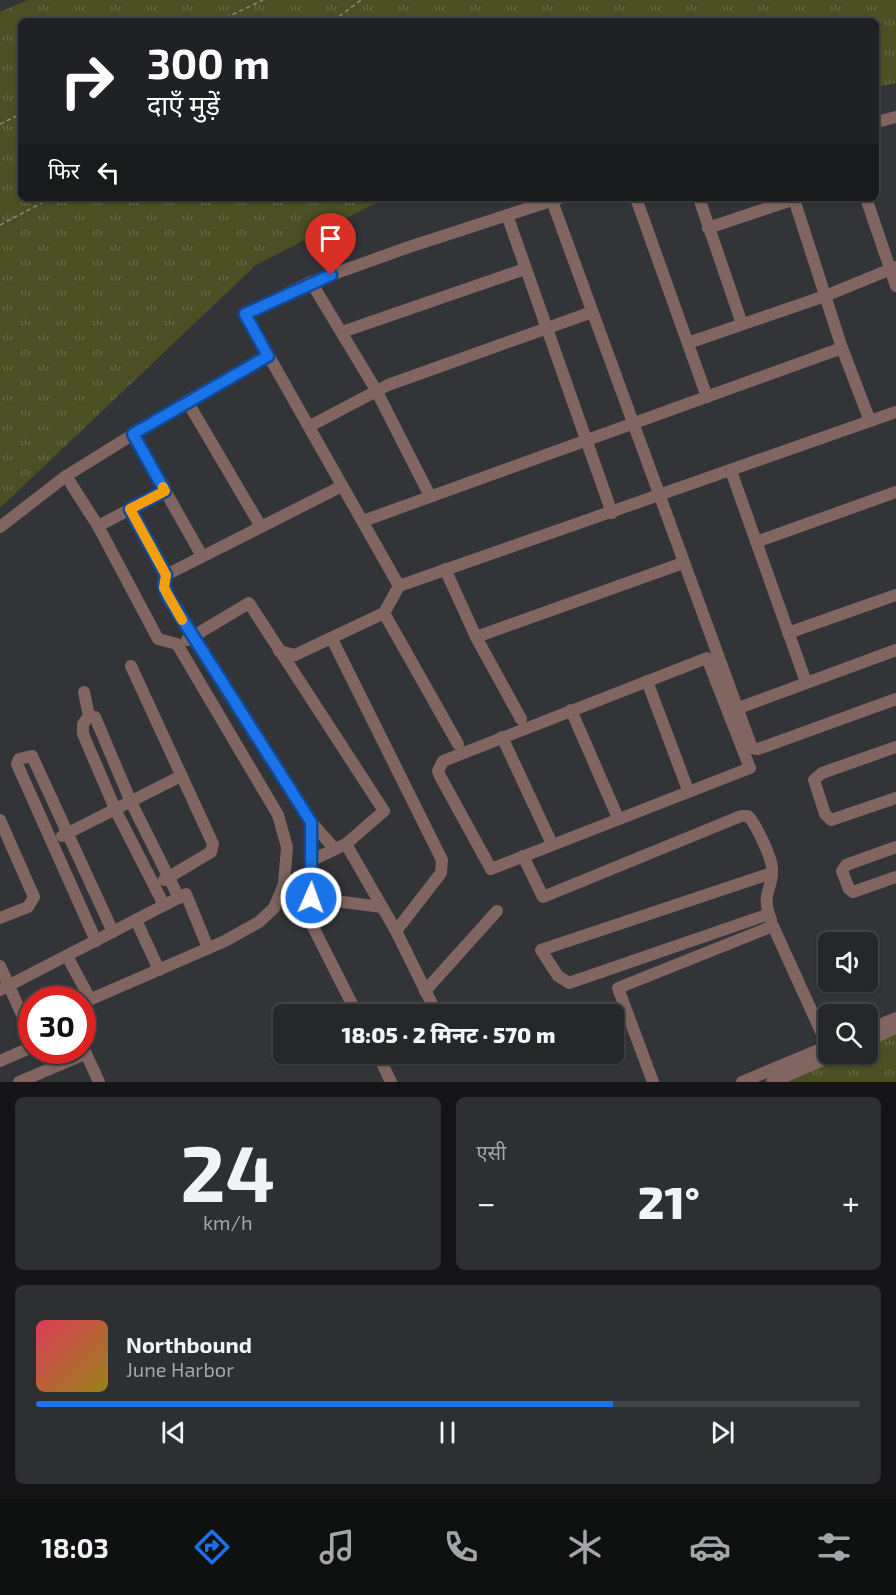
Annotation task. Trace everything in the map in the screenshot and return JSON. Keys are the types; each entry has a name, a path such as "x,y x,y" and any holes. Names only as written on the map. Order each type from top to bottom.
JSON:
{"street":[{"path":"879,121 896,117"},
{"path":"399,586 245,314 311,282 550,201"},
{"path":"557,201 592,312 751,746 755,749 896,699"},
{"path":"637,201 707,397"},
{"path":"700,201 742,324"},
{"path":"708,228 790,201"},
{"path":"797,201 842,348 870,421"},
{"path":"867,201 893,268 896,286"},
{"path":"507,215 612,513"},
{"path":"687,343 825,296 893,268"},
{"path":"342,332 525,269"},
{"path":"311,282 376,390 430,496"},
{"path":"310,426 376,390 592,312"},
{"path":"363,521 842,348"},
{"path":"0,527 66,476 188,401 268,356"},
{"path":"188,401 260,525"},
{"path":"279,651 295,655 384,613 399,586 445,568 612,513 896,412"},
{"path":"133,434 202,556"},
{"path":"731,471 806,682"},
{"path":"66,476 98,526 158,639 177,644 193,638 249,603 384,811 340,846 312,860"},
{"path":"166,575 260,525 342,486"},
{"path":"98,526 165,491"},
{"path":"756,542 894,494 896,507"},
{"path":"130,509 166,575 164,584 167,595 193,638 311,822 340,846 382,907 432,1004"},
{"path":"476,637 683,563"},
{"path":"445,568 476,637 521,719"},
{"path":"788,633 896,595"},
{"path":"384,613 458,744"},
{"path":"332,639 442,860 441,873 396,931"},
{"path":"96,997 208,948 259,922 274,908 284,884 287,847 278,815 177,644"},
{"path":"736,709 896,650"},
{"path":"707,658 750,768 688,790 491,869 438,771 448,758 571,710 707,658"},
{"path":"131,666 213,844 211,852 169,878 153,884"},
{"path":"647,681 688,790"},
{"path":"84,692 89,716 83,724 83,734 116,811 164,905"},
{"path":"571,710 618,818"},
{"path":"89,716 94,717 131,802 179,898"},
{"path":"502,737 552,844"},
{"path":"896,747 822,773 814,780 825,814 831,820 896,798"},
{"path":"96,941 17,764 19,759 32,756 113,932"},
{"path":"51,842 181,776"},
{"path":"523,856 543,897 745,816 753,823 771,863 772,873 764,900 773,926 818,1022"},
{"path":"0,820 34,897 28,907 0,918"},
{"path":"311,822 310,921 352,1004"},
{"path":"896,847 846,866 842,871 849,890 853,892 896,877"},
{"path":"769,914 569,983 562,981 541,950 772,873"},
{"path":"4,988 186,894 208,948"},
{"path":"311,898 382,907"},
{"path":"425,991 497,912"},
{"path":"136,920 159,970"},
{"path":"653,1082 618,988 773,926"},
{"path":"67,956 80,986"},
{"path":"0,966 4,988 18,1011"},
{"path":"878,1025 896,1018"},
{"path":"878,1036 896,1028"},
{"path":"0,1061 18,1053"},
{"path":"742,1082 818,1055"},
{"path":"772,1082 818,1057"},
{"path":"19,1082 40,1078 62,1064"},
{"path":"91,1064 99,1082"},
{"path":"382,1064 391,1082"}],"path":[{"path":"225,18 263,0"},
{"path":"337,18 361,0"},
{"path":"0,124 18,115"},
{"path":"0,225 45,201"}],"green space":[{"path":"28,0 896,0 896,83 879,86 879,18 18,18 18,201 383,201 256,265 0,508 0,12"},
{"path":"896,1028 896,1082 777,1082 818,1063 878,1064 878,1036"}],"slow traffic":[{"path":"163,487 165,491 130,509 166,575 164,588 182,620"}],"route":[{"path":"311,898 311,822 167,595 164,588 166,575 130,509 165,491 133,434 268,356 245,314 311,282 331,275"}]}
